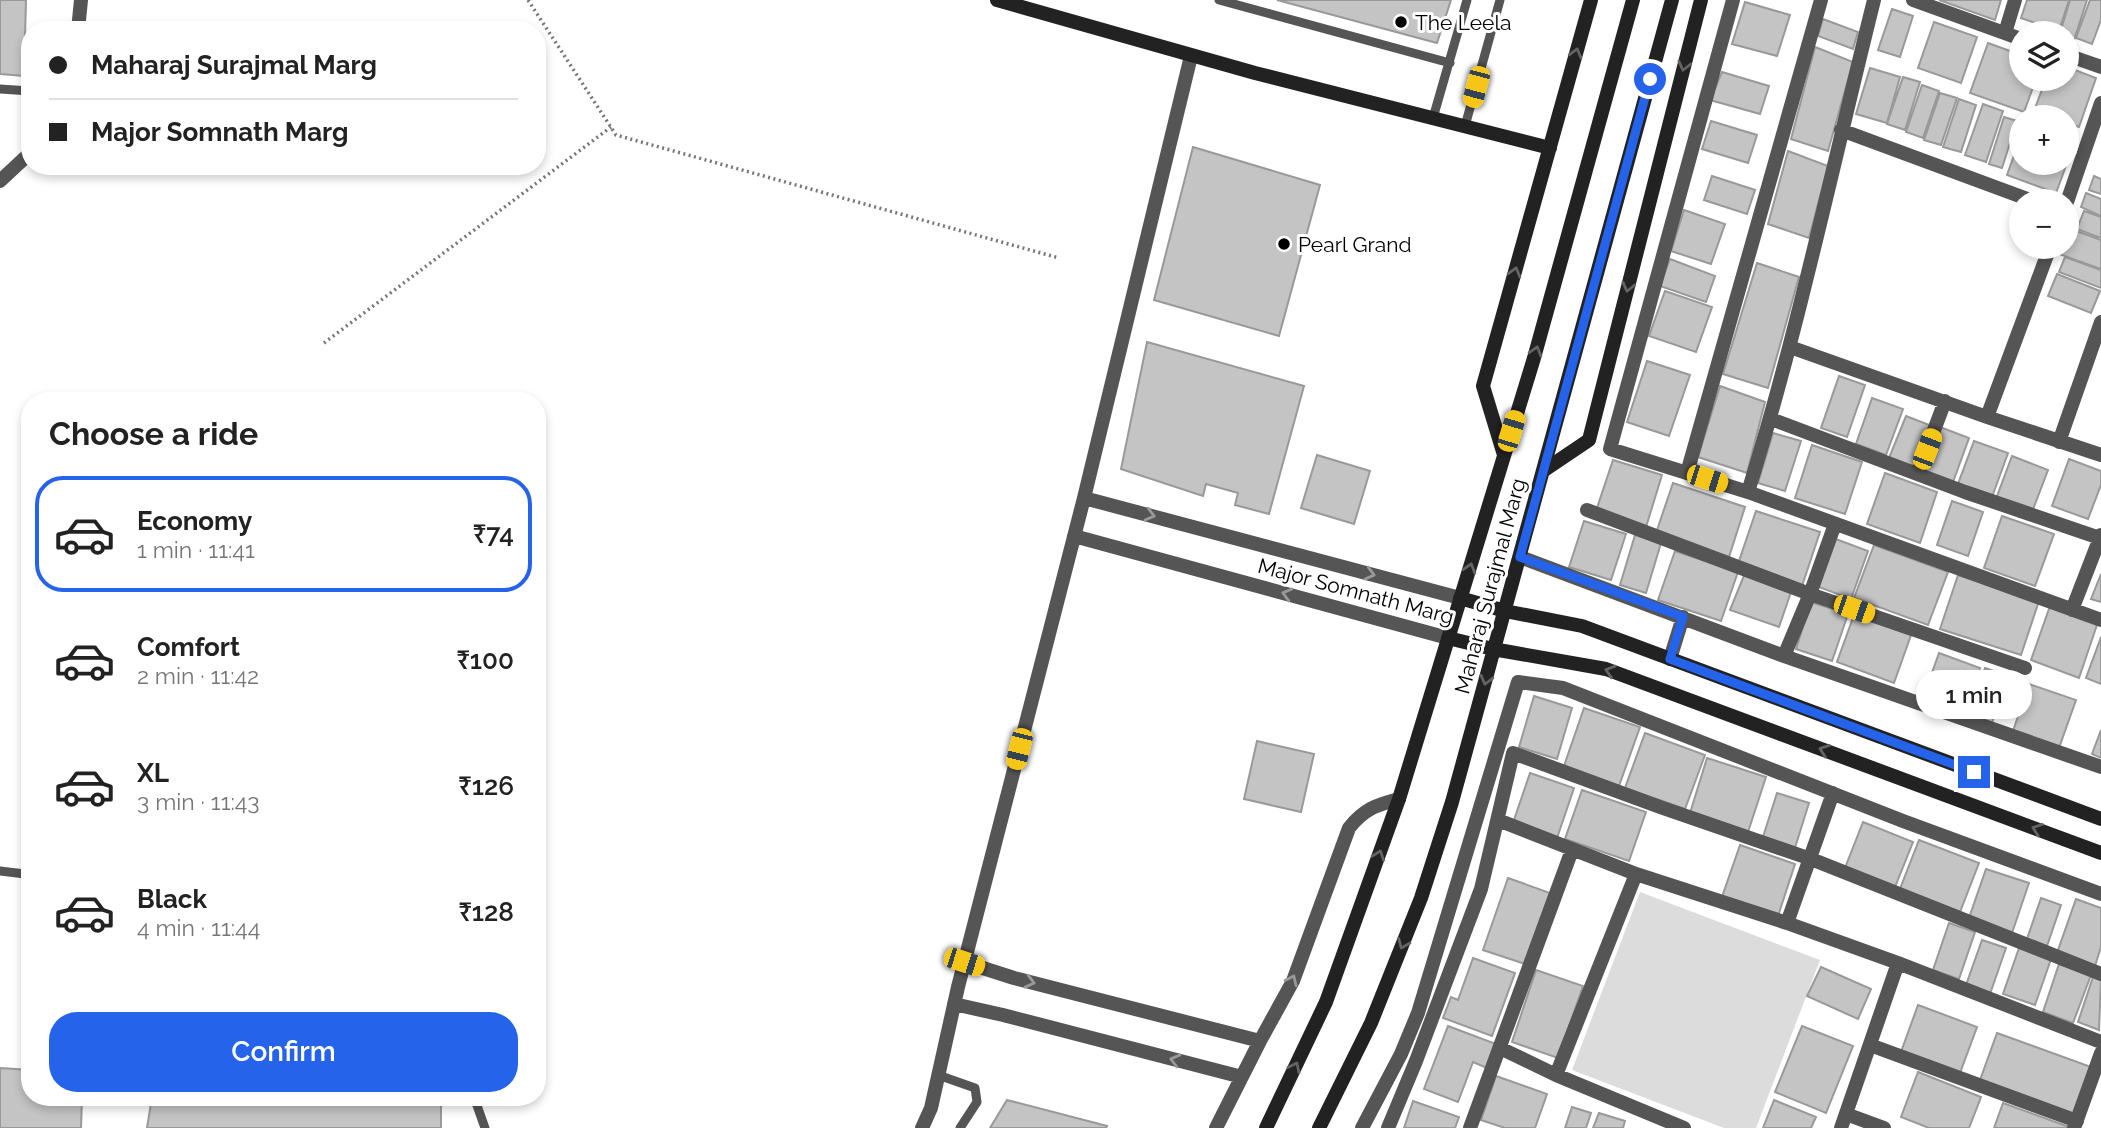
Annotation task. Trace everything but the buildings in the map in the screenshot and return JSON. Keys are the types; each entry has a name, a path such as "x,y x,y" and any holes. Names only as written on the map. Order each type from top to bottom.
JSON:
{"main road":[{"path":"997,0 1191,56 1550,148"},
{"name":"Maharaj Surajmal Marg","path":"1504,455 1483,386 1591,0"},
{"name":"Maharaj Surajmal Marg","path":"1266,1128 1326,1002 1399,799 1534,358 1633,0"},
{"name":"Maharaj Surajmal Marg","path":"1319,1128 1371,1023 1421,898 1452,802 1671,0"},
{"path":"1543,471 1589,440 1701,0"},
{"name":"Major Somnath Marg","path":"1461,598 1505,611 1581,626 2101,818"},
{"name":"Major Somnath Marg","path":"1448,638 1493,649 1606,669 2101,853"}],"street":[{"path":"80,21 81,0"},
{"path":"1733,0 1610,449 1748,492 2101,620"},
{"path":"1687,473 1821,0"},
{"path":"1748,492 1790,347 1874,0"},
{"path":"1913,0 2009,34"},
{"path":"2005,33 2015,0"},
{"path":"922,1128 931,1108 964,962 1084,498 1191,56"},
{"path":"2079,59 2101,67"},
{"path":"2071,189 2101,103"},
{"path":"1841,130 2009,192"},
{"path":"0,181 21,161"},
{"path":"1987,417 2046,259"},
{"path":"2059,442 2101,322"},
{"path":"1790,347 2101,456"},
{"path":"1918,474 1945,401"},
{"path":"1771,419 1965,492 2100,536 2072,610"},
{"name":"Major Somnath Marg","path":"1084,498 1461,598"},
{"path":"1587,510 1810,594 2025,668"},
{"path":"1784,656 1835,524"},
{"name":"Major Somnath Marg","path":"1074,536 1448,638"},
{"path":"1520,557 1784,656 2101,767"},
{"path":"1670,659 1683,617"},
{"path":"1362,1128 1401,1054 1418,1013 1518,681 1563,688 2101,894"},
{"path":"1388,1128 1482,889 1513,753 1811,859 2101,974"},
{"path":"1787,923 1833,793"},
{"path":"1216,1128 1293,981 1349,828 1359,816 1376,805 1399,799"},
{"path":"1498,820 1636,874 1787,923 1898,963 2101,1042"},
{"path":"1470,1128 1572,849"},
{"path":"1556,1075 1636,874"},
{"path":"964,962 1014,978 1260,1041"},
{"path":"1884,1128 1844,1121 1898,963"},
{"path":"954,1004 1242,1077"},
{"path":"1870,1045 2075,1125 2101,1053"},
{"path":"1500,1048 1556,1075 1684,1128"}],"lane":[{"path":"1219,0 1450,63"},
{"path":"1433,118 1467,0"},
{"path":"1465,126 1500,0"},
{"path":"0,89 21,90"},
{"path":"0,871 21,874"},
{"path":"938,1075 975,1088 977,1102 960,1128"},
{"path":"477,1106 485,1128"}],"path":[{"path":"528,0 542,21"},
{"path":"546,28 616,135 1059,258"},
{"path":"324,343 611,127"}],"shaded area":[{"path":"1640,892 1820,960 1756,1128 1724,1128 1572,1070"}],"place":[{"name":"The Leela","path":"1401,22"},
{"name":"Pearl Grand","path":"1284,244"}],"route":[{"path":"1650,79 1520,557 1683,617 1670,659 1974,772"}]}
